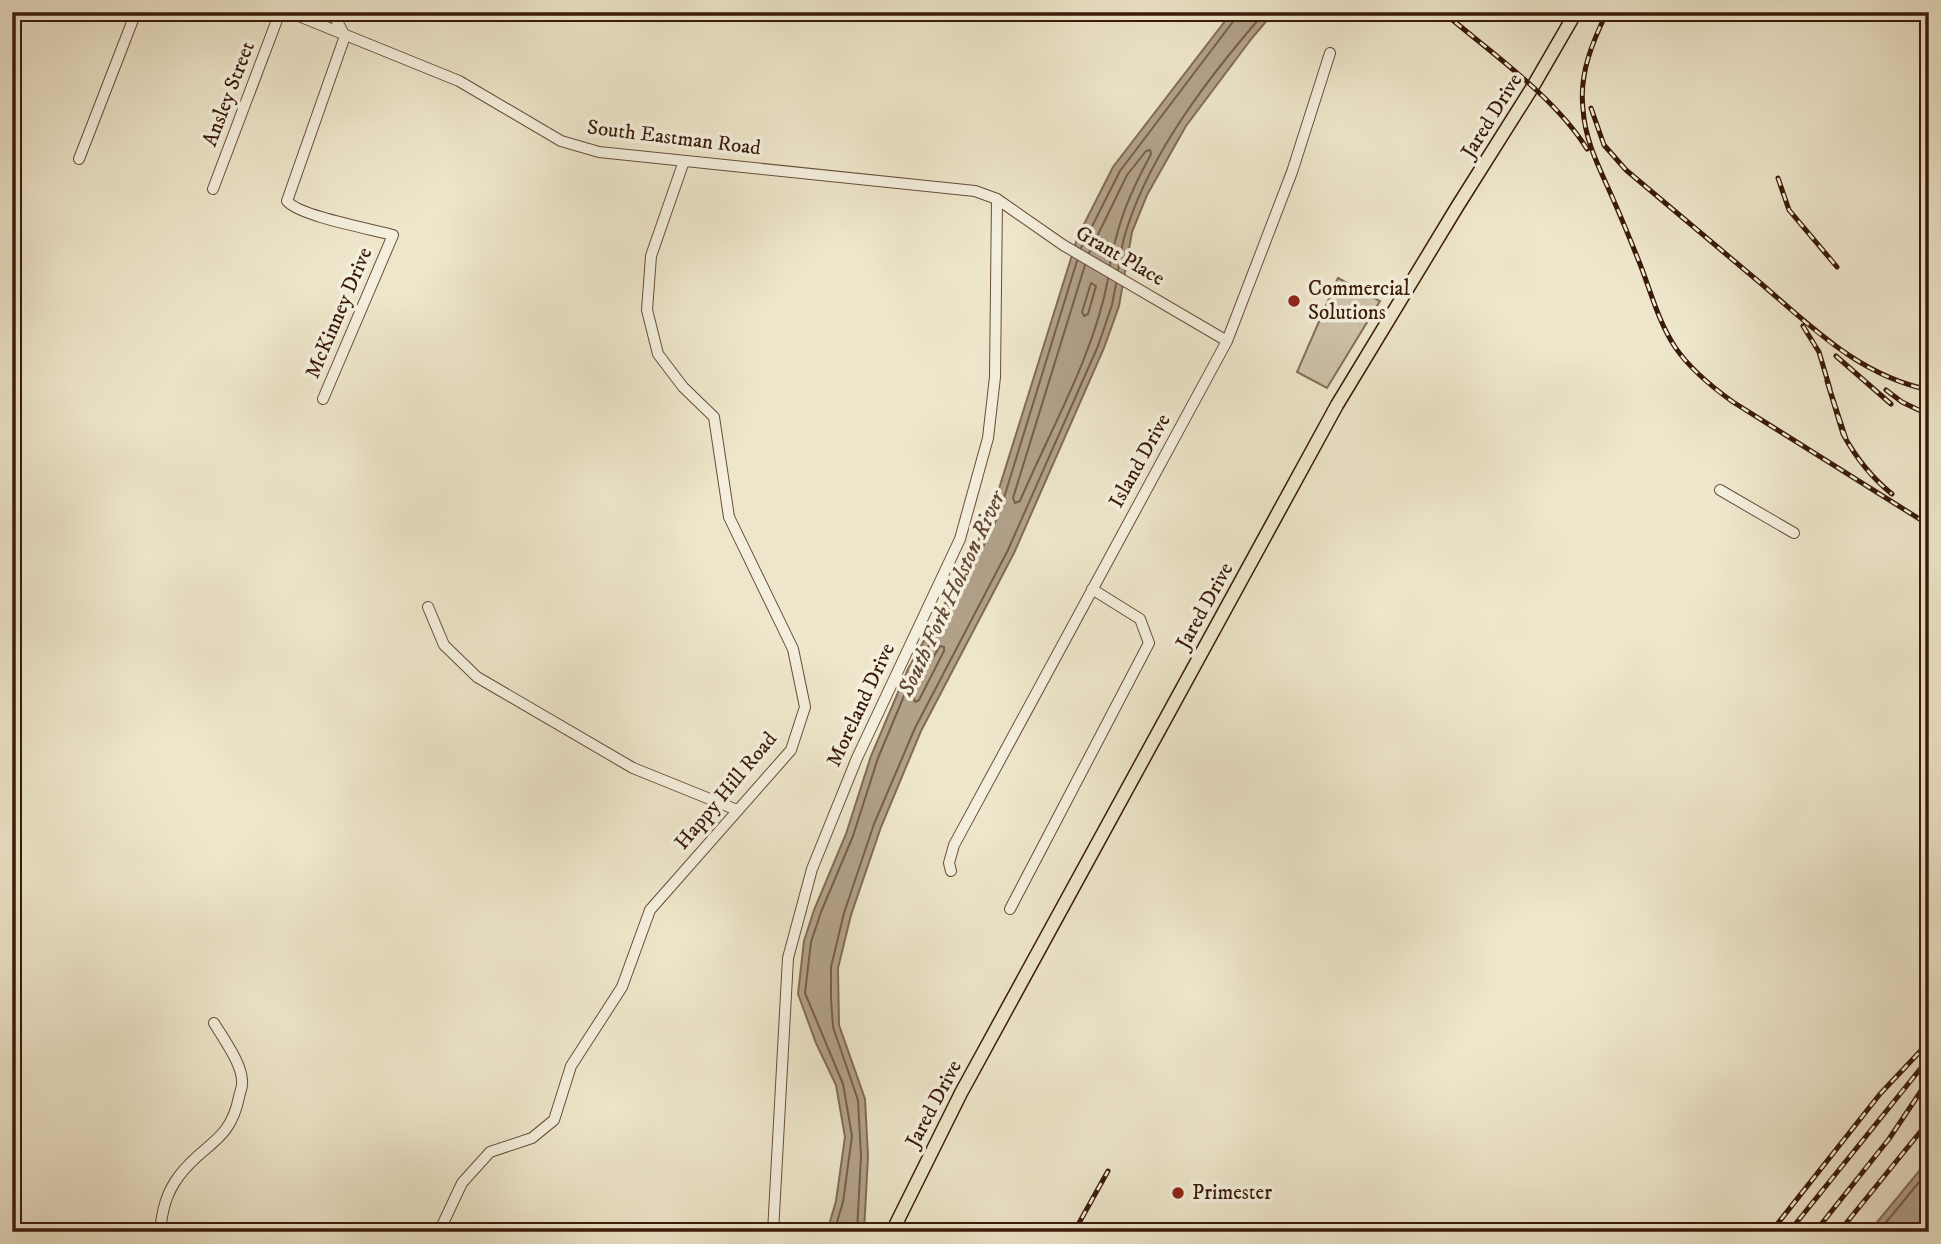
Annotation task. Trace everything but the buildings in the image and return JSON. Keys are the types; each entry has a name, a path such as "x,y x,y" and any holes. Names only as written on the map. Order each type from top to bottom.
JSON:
{"main road":[{"name":"Jared Drive","path":"892,1232 961,1093 1331,417 1576,12"}],"street":[{"path":"79,159 136,12"},
{"name":"Ansley Street","path":"213,189 280,12"},
{"name":"South Eastman Road","path":"289,12 459,81 561,141 599,152 975,191 997,199"},
{"path":"332,12 345,36"},
{"name":"McKinney Drive","path":"323,399 393,235 307,213 293,208 287,201 345,36"},
{"name":"Island Drive","path":"951,871 950,855 954,845 1227,341 1292,172 1330,53"},
{"name":"Happy Hill Road","path":"439,1232 462,1183 490,1152 533,1138 554,1120 571,1066 622,987 650,911 791,750 805,707 793,649 729,517 714,417 683,387 658,354 647,310 651,256 684,161"},
{"name":"Grant Place","path":"997,199 1073,251 1227,341"},
{"name":"Moreland Drive","path":"773,1232 788,958 812,869 857,758 960,540 988,438 995,377 997,199"},
{"path":"1720,490 1794,533"},
{"path":"1010,909 1149,643 1140,619 1092,589"},
{"path":"429,607 444,645 477,677 633,768 737,810"},
{"path":"160,1232 163,1207 177,1178 194,1158 221,1138 236,1113 243,1080 232,1053 214,1023"}],"shaded area":[{"path":"1338,278 1380,301 1327,388 1297,372"}],"water":[{"name":"South Fork Holston River","path":"1232,12 1274,12 1186,126 1147,195 1132,232 1119,306 1104,348 1014,553 921,731 881,827 851,915 838,968 839,1025 865,1099 868,1156 864,1232 827,1232 836,1201 845,1137 836,1085 816,1043 798,994 804,941 814,910 846,834 871,756 908,669 966,566 992,511 1078,236 1113,167"},
{"path":"1929,1159 1929,1232 1869,1232"}],"railway":[{"path":"1443,12 1540,93 1574,130 1587,149"},
{"path":"1607,12 1585,71 1582,96 1586,131 1659,317 1675,347 1687,363 1733,402 1929,525"},
{"path":"1591,108 1604,145 1626,170 1817,332 1880,373 1929,390"},
{"path":"1778,178 1789,210 1837,267"},
{"path":"1803,326 1819,352 1830,389"},
{"path":"1836,356 1891,404"},
{"path":"1846,439 1827,381 1848,443 1871,474 1892,494"},
{"path":"1886,390 1902,402 1929,415"},
{"path":"1771,1232 1880,1094 1929,1042"},
{"path":"1789,1232 1929,1058"},
{"path":"1815,1232 1889,1139 1929,1079"},
{"path":"1839,1232 1929,1121"},
{"path":"1074,1232 1108,1171"}],"place":[{"name":"Commercial Solutions","path":"1294,301"},
{"name":"Primester","path":"1178,1193"}]}
